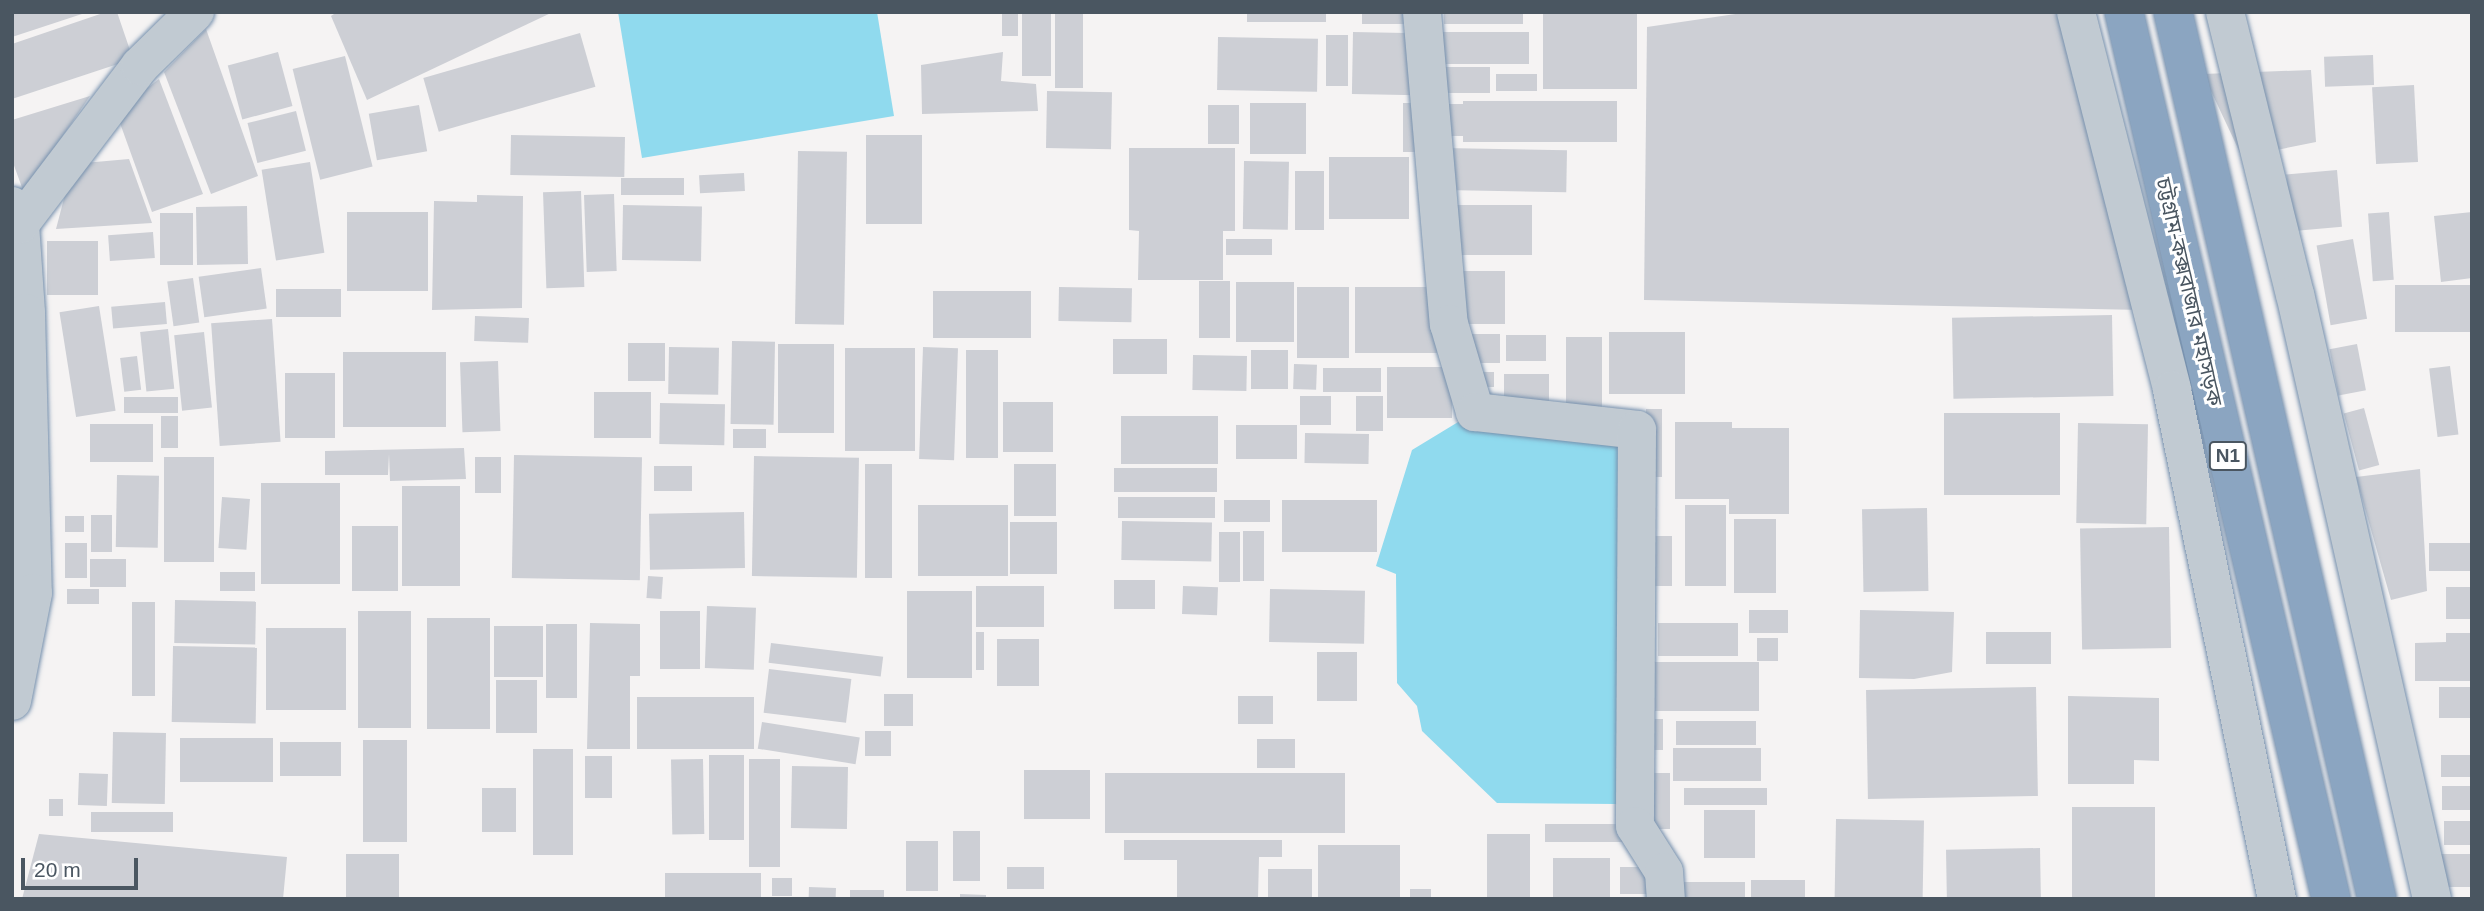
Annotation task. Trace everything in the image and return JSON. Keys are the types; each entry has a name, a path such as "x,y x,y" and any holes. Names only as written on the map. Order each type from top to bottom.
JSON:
{"highway":[{"name":"চট্টগ্রাম-কক্সবাজার মহাসড়ক","path":"2124,12 2331,899"},
{"name":"N1","path":"2173,12 2377,899"}],"street":[{"path":"12,701 33,593 26,313 16,215 139,66 195,12"},
{"path":"1422,12 1449,324 1475,412 1637,430 1635,826 1664,872 1666,899"},
{"path":"2076,12 2172,390 2277,899"},
{"path":"2225,12 2298,307 2432,899"}],"water":[{"path":"618,12 877,12 894,116 642,158"},
{"path":"1468,416 1622,437 1616,804 1497,803 1422,731 1417,706 1397,683 1396,574 1376,566 1412,450"}],"building":[{"path":"12,12 85,12 85,13 12,37"},
{"path":"106,12 117,12 133,59 12,99 12,44"},
{"path":"337,12 553,12 367,100 331,16"},
{"path":"1002,12 1018,12 1018,36 1002,36"},
{"path":"1022,12 1051,12 1051,76 1022,76"},
{"path":"1055,12 1083,12 1083,88 1055,88"},
{"path":"1247,12 1326,12 1326,22 1247,22"},
{"path":"1362,12 1415,12 1415,24 1362,24"},
{"path":"1444,12 1523,12 1523,24 1444,24"},
{"path":"1543,12 1637,12 1637,89 1543,89"},
{"path":"1749,12 2081,12 2142,310 1644,300 1647,27"},
{"path":"206,29 258,176 211,194 164,72"},
{"path":"1353,32 1419,33 1418,95 1352,94"},
{"path":"1434,32 1529,32 1529,64 1434,64"},
{"path":"580,33 595,87 439,132 423,78"},
{"path":"1326,35 1348,35 1348,86 1326,86"},
{"path":"1218,37 1318,39 1317,92 1217,90"},
{"path":"278,52 292,106 242,120 228,65"},
{"path":"1003,52 1001,81 1036,84 1038,111 922,114 921,65"},
{"path":"2373,55 2374,85 2325,87 2324,57"},
{"path":"345,56 373,167 320,180 293,69"},
{"path":"1437,67 1490,67 1490,93 1437,93"},
{"path":"2311,70 2316,142 2242,157 2203,74"},
{"path":"1496,74 1537,74 1537,91 1496,91"},
{"path":"159,79 203,194 152,212 116,112"},
{"path":"2414,85 2418,162 2376,164 2372,87"},
{"path":"1047,91 1112,92 1111,149 1046,148"},
{"path":"90,96 24,193 12,160 12,120"},
{"path":"1463,101 1617,101 1617,142 1463,142 1463,136 1441,136 1441,104 1463,104"},
{"path":"1250,103 1306,103 1306,154 1250,154"},
{"path":"1403,103 1426,103 1426,152 1403,152"},
{"path":"419,105 427,151 377,160 369,114"},
{"path":"1208,105 1239,105 1239,144 1208,144"},
{"path":"296,111 306,151 257,163 247,123"},
{"path":"511,135 625,137 624,177 510,175"},
{"path":"866,135 922,135 922,224 866,224"},
{"path":"1129,148 1235,148 1235,231 1223,231 1223,280 1138,280 1139,231 1129,230"},
{"path":"1444,148 1567,150 1566,192 1443,190"},
{"path":"798,151 847,152 844,325 795,324"},
{"path":"1329,157 1409,157 1409,219 1329,219"},
{"path":"129,159 152,223 56,229 73,164"},
{"path":"1244,161 1289,162 1288,230 1243,229"},
{"path":"310,162 324,253 276,261 262,170"},
{"path":"2337,170 2342,227 2291,231 2286,174"},
{"path":"1295,171 1324,171 1324,230 1295,230"},
{"path":"744,173 745,191 700,193 699,175"},
{"path":"621,178 684,178 684,195 621,195"},
{"path":"581,191 584,287 546,288 543,192"},
{"path":"614,194 617,271 587,272 584,195"},
{"path":"477,195 523,196 522,308 432,310 434,201 477,202"},
{"path":"623,205 702,206 701,261 622,260"},
{"path":"1456,205 1532,205 1532,255 1456,255"},
{"path":"247,206 248,264 197,265 196,207"},
{"path":"347,212 428,212 428,291 347,291"},
{"path":"2389,212 2394,280 2373,281 2368,213"},
{"path":"2472,212 2472,278 2441,282 2434,216"},
{"path":"160,213 193,213 193,265 160,265"},
{"path":"153,232 155,258 110,261 108,235"},
{"path":"1226,239 1272,239 1272,255 1226,255"},
{"path":"2353,239 2367,319 2331,325 2317,245"},
{"path":"47,241 98,241 98,295 47,295"},
{"path":"261,268 267,309 204,317 199,277"},
{"path":"1452,271 1505,271 1505,324 1452,324"},
{"path":"193,278 199,323 174,326 167,282"},
{"path":"1199,281 1230,281 1230,338 1199,338"},
{"path":"1236,282 1294,282 1294,342 1236,342"},
{"path":"2395,285 2472,285 2472,332 2395,332"},
{"path":"1059,287 1132,288 1131,322 1058,321"},
{"path":"1297,287 1349,287 1349,358 1297,358"},
{"path":"1355,287 1437,287 1437,353 1355,353"},
{"path":"276,289 341,289 341,317 276,317"},
{"path":"933,291 1031,291 1031,338 933,338"},
{"path":"165,302 167,324 113,329 111,307"},
{"path":"99,306 116,411 76,417 59,312"},
{"path":"2112,315 2113,396 1953,399 1952,318"},
{"path":"475,316 529,318 528,343 474,341"},
{"path":"272,319 281,442 220,446 211,323"},
{"path":"168,329 174,389 146,392 140,332"},
{"path":"204,332 212,408 182,411 174,335"},
{"path":"1609,332 1685,332 1685,394 1609,394"},
{"path":"1467,334 1500,334 1500,363 1467,363"},
{"path":"1506,335 1546,335 1546,361 1506,361"},
{"path":"1566,337 1602,337 1602,411 1566,411"},
{"path":"1113,339 1167,339 1167,374 1113,374"},
{"path":"732,341 775,342 774,425 731,424"},
{"path":"628,343 665,343 665,381 628,381"},
{"path":"778,344 834,344 834,433 778,433"},
{"path":"2357,344 2366,390 2338,395 2330,349"},
{"path":"669,347 719,348 718,395 668,394"},
{"path":"923,347 958,348 954,460 919,459"},
{"path":"845,348 915,348 915,451 845,451"},
{"path":"966,350 998,350 998,458 966,458"},
{"path":"1251,350 1288,350 1288,389 1251,389"},
{"path":"343,352 446,352 446,427 343,427"},
{"path":"1193,355 1247,356 1246,391 1192,390"},
{"path":"137,356 141,390 124,392 120,358"},
{"path":"498,361 500,431 462,432 460,362"},
{"path":"1294,364 1317,365 1316,390 1293,389"},
{"path":"2450,366 2458,434 2438,437 2429,369"},
{"path":"1387,367 1452,367 1452,418 1387,418"},
{"path":"1323,368 1381,368 1381,392 1323,392"},
{"path":"1476,372 1494,372 1494,387 1476,387"},
{"path":"285,373 335,373 335,438 285,438"},
{"path":"1504,374 1549,374 1549,413 1504,413"},
{"path":"594,392 651,392 651,438 594,438"},
{"path":"1300,396 1331,396 1331,425 1300,425"},
{"path":"1356,396 1383,396 1383,431 1356,431"},
{"path":"124,397 178,397 178,413 124,413"},
{"path":"1003,402 1053,402 1053,452 1003,452"},
{"path":"660,403 725,404 724,445 659,444"},
{"path":"2364,408 2379,465 2359,470 2344,413"},
{"path":"1646,409 1662,409 1662,477 1646,477"},
{"path":"1944,413 2060,413 2060,495 1944,495"},
{"path":"161,416 178,416 178,448 161,448"},
{"path":"1121,416 1218,416 1218,464 1121,464"},
{"path":"1675,422 1732,422 1732,428 1789,428 1789,514 1729,514 1729,499 1675,499"},
{"path":"2078,423 2148,424 2146,524 2076,523"},
{"path":"90,424 153,424 153,462 90,462"},
{"path":"1236,425 1297,425 1297,459 1236,459"},
{"path":"733,429 766,429 766,448 733,448"},
{"path":"1305,433 1369,434 1368,464 1304,463"},
{"path":"464,448 466,479 390,481 389,454 388,475 325,475 325,451"},
{"path":"514,455 642,457 640,580 512,578"},
{"path":"754,456 859,458 857,578 752,576"},
{"path":"164,457 214,457 214,562 164,562"},
{"path":"475,457 501,457 501,493 475,493"},
{"path":"865,464 892,464 892,578 865,578"},
{"path":"1014,464 1056,464 1056,516 1014,516"},
{"path":"654,466 692,466 692,491 654,491"},
{"path":"1114,468 1217,468 1217,492 1114,492"},
{"path":"2420,469 2427,591 2391,600 2356,477"},
{"path":"117,475 159,476 158,548 116,547"},
{"path":"261,483 340,483 340,584 261,584"},
{"path":"402,486 460,486 460,586 402,586"},
{"path":"222,497 250,499 246,550 218,548"},
{"path":"1118,497 1215,497 1215,518 1118,518"},
{"path":"1224,500 1270,500 1270,522 1224,522"},
{"path":"1282,500 1377,500 1377,552 1282,552"},
{"path":"918,505 1008,505 1008,576 918,576"},
{"path":"1685,505 1726,505 1726,586 1685,586"},
{"path":"1927,508 1928,591 1863,592 1862,509"},
{"path":"744,512 745,568 650,570 649,514"},
{"path":"91,515 112,515 112,552 91,552"},
{"path":"65,516 84,516 84,532 65,532"},
{"path":"1734,519 1776,519 1776,593 1734,593"},
{"path":"1122,521 1212,523 1211,562 1121,560"},
{"path":"1010,522 1057,522 1057,574 1010,574"},
{"path":"352,526 398,526 398,591 352,591"},
{"path":"2169,527 2171,648 2082,650 2080,529"},
{"path":"1243,531 1264,531 1264,581 1243,581"},
{"path":"1219,532 1240,532 1240,582 1219,582"},
{"path":"1648,536 1672,536 1672,586 1648,586"},
{"path":"65,543 87,543 87,578 65,578"},
{"path":"2429,543 2472,543 2472,571 2429,571"},
{"path":"90,559 126,559 126,587 90,587"},
{"path":"220,572 255,572 255,591 220,591"},
{"path":"648,576 663,577 661,599 646,598"},
{"path":"1114,580 1155,580 1155,609 1114,609"},
{"path":"976,586 1044,586 1044,627 976,627"},
{"path":"1183,586 1218,587 1217,615 1182,614"},
{"path":"2446,587 2472,587 2472,619 2446,619"},
{"path":"67,589 99,589 99,604 67,604"},
{"path":"1270,589 1365,591 1364,644 1269,642"},
{"path":"907,591 972,591 972,678 907,678"},
{"path":"175,600 256,601 255,644 174,643"},
{"path":"132,602 155,602 155,696 132,696"},
{"path":"707,606 756,608 754,670 705,668"},
{"path":"1749,610 1788,610 1788,633 1749,633"},
{"path":"1860,610 1954,612 1952,672 1914,679 1859,678"},
{"path":"358,611 411,611 411,728 358,728"},
{"path":"660,611 700,611 700,669 660,669"},
{"path":"427,618 490,618 490,729 427,729"},
{"path":"590,623 640,624 640,676 630,676 630,749 587,749"},
{"path":"1658,623 1738,623 1738,656 1658,656"},
{"path":"546,624 577,624 577,698 546,698"},
{"path":"494,626 543,626 543,677 494,677"},
{"path":"266,628 346,628 346,710 266,710"},
{"path":"976,632 984,632 984,670 976,670"},
{"path":"1986,632 2051,632 2051,664 1986,664"},
{"path":"2446,633 2472,633 2472,681 2415,681 2415,643 2446,642"},
{"path":"1757,638 1778,638 1778,661 1757,661"},
{"path":"997,639 1039,639 1039,686 997,686"},
{"path":"771,643 883,657 881,677 769,663"},
{"path":"173,646 257,647 256,723 172,722"},
{"path":"1317,652 1357,652 1357,701 1317,701"},
{"path":"1655,662 1759,662 1759,711 1655,711"},
{"path":"769,669 851,679 846,723 764,713"},
{"path":"496,680 537,680 537,733 496,733"},
{"path":"2036,687 2038,796 1868,799 1866,690"},
{"path":"2439,687 2472,687 2472,718 2439,718"},
{"path":"884,694 913,694 913,726 884,726"},
{"path":"1238,696 1273,696 1273,724 1238,724"},
{"path":"2068,696 2159,698 2159,761 2134,760 2134,784 2068,784"},
{"path":"637,697 754,697 754,749 637,749"},
{"path":"1646,719 1663,719 1663,750 1646,750"},
{"path":"1676,721 1756,721 1756,745 1676,745"},
{"path":"762,722 860,737 856,764 758,749"},
{"path":"865,731 891,731 891,756 865,756"},
{"path":"113,732 166,733 165,804 112,803"},
{"path":"180,738 273,738 273,782 180,782"},
{"path":"1257,739 1295,739 1295,768 1257,768"},
{"path":"363,740 407,740 407,842 363,842"},
{"path":"280,742 341,742 341,776 280,776"},
{"path":"1673,748 1761,748 1761,781 1673,781"},
{"path":"533,749 573,749 573,855 533,855"},
{"path":"709,755 744,755 744,840 709,840"},
{"path":"2441,755 2472,755 2472,777 2441,777"},
{"path":"585,756 612,756 612,798 585,798"},
{"path":"703,759 704,834 672,835 671,760"},
{"path":"749,759 780,759 780,867 749,867"},
{"path":"792,766 848,767 847,829 791,828"},
{"path":"1024,770 1090,770 1090,819 1024,819"},
{"path":"79,773 108,774 107,806 78,805"},
{"path":"1105,773 1345,773 1345,833 1105,833"},
{"path":"1648,773 1670,773 1670,829 1648,829"},
{"path":"2442,786 2472,786 2472,810 2442,810"},
{"path":"482,788 516,788 516,832 482,832"},
{"path":"1684,788 1767,788 1767,805 1684,805"},
{"path":"49,799 63,799 63,816 49,816"},
{"path":"2072,807 2155,807 2155,899 2072,899"},
{"path":"1704,810 1755,810 1755,858 1704,858"},
{"path":"91,812 173,812 173,832 91,832"},
{"path":"1836,819 1924,821 1923,899 1835,899"},
{"path":"2444,821 2472,821 2472,845 2444,845"},
{"path":"1545,824 1624,824 1624,842 1545,842"},
{"path":"953,831 980,831 980,881 953,881"},
{"path":"39,834 287,857 283,899 22,899"},
{"path":"1487,834 1530,834 1530,899 1487,899"},
{"path":"1124,840 1282,840 1282,857 1259,857 1258,899 1177,899 1177,860 1124,860"},
{"path":"906,841 938,841 938,891 906,891"},
{"path":"1318,845 1400,845 1400,899 1318,899"},
{"path":"2040,848 2041,899 1947,899 1946,850"},
{"path":"346,854 399,854 399,899 346,899"},
{"path":"2441,854 2472,854 2472,887 2441,887"},
{"path":"1553,858 1610,858 1610,899 1553,899"},
{"path":"1007,867 1044,867 1044,889 1007,889"},
{"path":"1620,867 1647,867 1647,894 1620,894"},
{"path":"1268,869 1312,869 1312,899 1268,899"},
{"path":"665,873 761,873 761,899 665,899"},
{"path":"772,878 792,878 792,896 772,896"},
{"path":"1751,880 1805,880 1805,899 1751,899"},
{"path":"1678,882 1745,882 1745,899 1678,899"},
{"path":"809,887 836,888 836,899 809,899"},
{"path":"1410,889 1431,889 1431,899 1410,899"},
{"path":"850,890 884,890 884,899 850,899"},
{"path":"960,894 986,895 986,899 960,899"}]}
